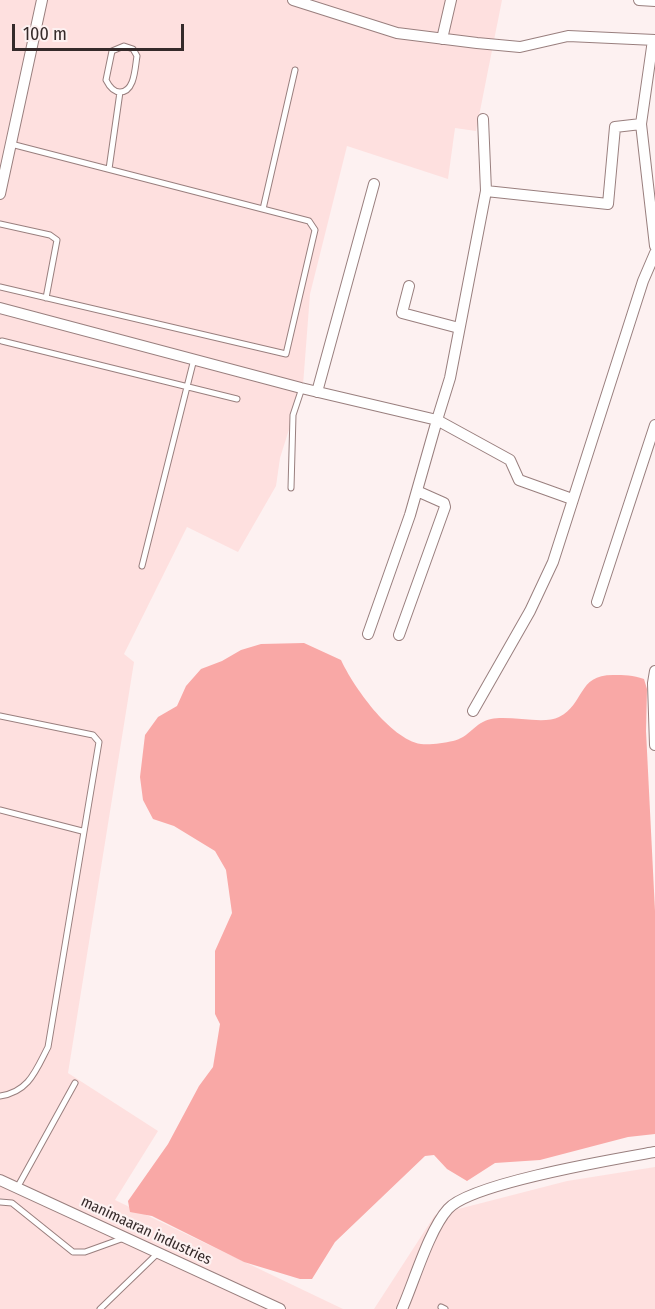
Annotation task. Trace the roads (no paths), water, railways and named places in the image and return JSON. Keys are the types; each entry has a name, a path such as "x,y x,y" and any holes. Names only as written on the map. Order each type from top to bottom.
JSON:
{"street":[{"path":"0,194 42,0"},
{"path":"293,0 397,33 442,39 520,47 568,36 654,40 650,107 641,124 655,246"},
{"path":"442,39 451,0"},
{"path":"639,0 655,2"},
{"path":"368,634 417,491 450,378 486,191 483,119"},
{"path":"486,191 609,204 615,127 641,124"},
{"path":"317,392 374,184"},
{"path":"473,711 530,611 553,562 643,281 655,253"},
{"path":"409,286 402,313 459,328"},
{"path":"0,308 317,392 437,420 510,460 519,480 572,499"},
{"path":"597,602 655,425"},
{"path":"399,635 445,507 444,503 417,491"},
{"path":"655,671 653,683 655,745"},
{"path":"402,1309 439,1222 449,1208 459,1200 479,1191 551,1172 655,1152"},
{"name":"manimaaran industries","path":"0,1180 280,1309"}],"lane":[{"path":"124,46 133,49 137,56 132,84 129,89 120,92 115,91 106,80 112,51 124,46"},
{"path":"263,209 295,70"},
{"path":"109,170 120,92"},
{"path":"0,287 286,354 315,230 309,221 11,144"},
{"path":"0,224 50,235 57,240 46,298"},
{"path":"2,341 237,399"},
{"path":"142,566 194,359"},
{"path":"291,488 293,416 302,388"},
{"path":"0,716 98,738 99,742 82,831 48,1047 32,1078 14,1094 0,1096"},
{"path":"0,810 82,831"},
{"path":"17,1188 75,1083"},
{"path":"0,1202 12,1203 74,1252 85,1252 126,1238"},
{"path":"100,1309 158,1252"}]}
